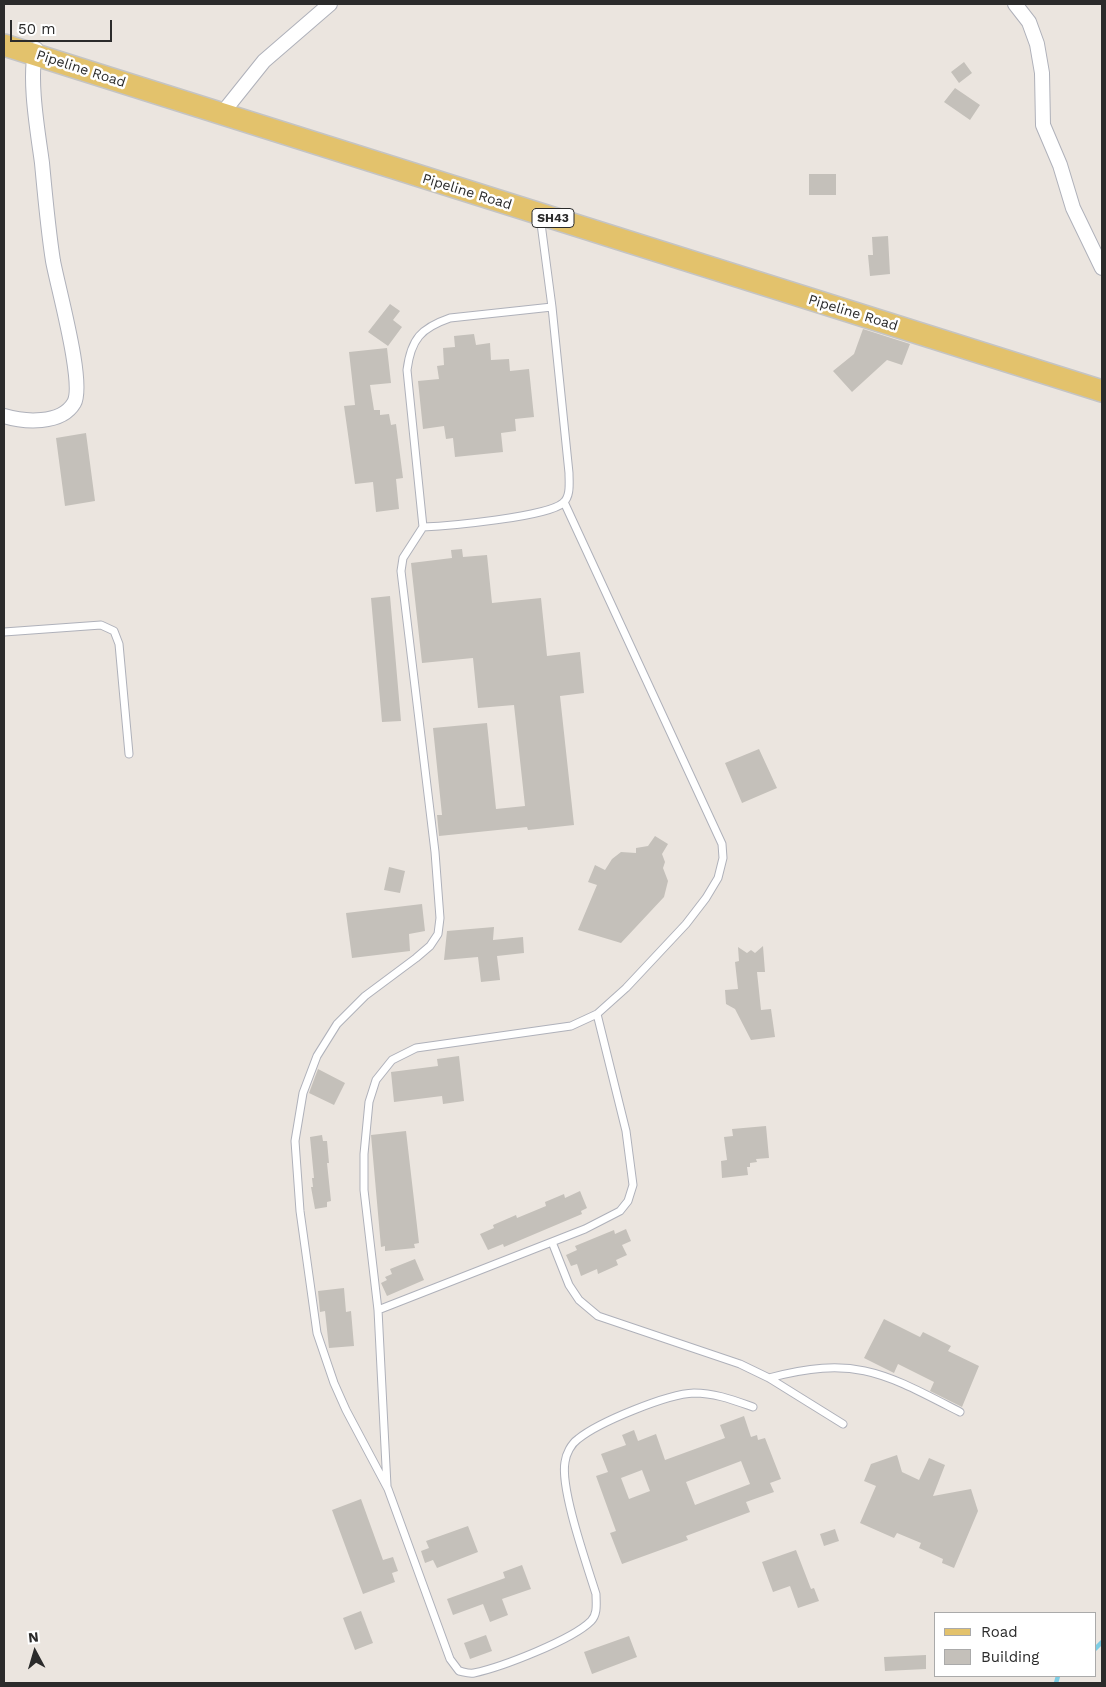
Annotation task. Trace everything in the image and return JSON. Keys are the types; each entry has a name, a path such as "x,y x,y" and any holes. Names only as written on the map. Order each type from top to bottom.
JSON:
{"main road":[{"name":"Pipeline Road","path":"4,35 36,50 540,209 1102,391"},
{"name":"Pipeline Road","path":"4,45 36,50 228,106 371,156"},
{"name":"Pipeline Road","path":"540,209 1102,377"}],"street":[{"path":"228,106 264,61 330,4"},
{"path":"1014,4 1029,22 1037,44 1042,73 1043,125 1060,165 1073,208 1102,268"},
{"path":"4,416 38,422 57,416 73,404 78,392 75,368 53,260 35,111 36,50"}],"lane":[{"path":"423,528 523,515 554,508 564,502 569,492 569,473 552,307 540,209"},
{"path":"552,307 450,318 435,323 421,332 409,352 407,370 423,528 403,558 401,571 435,852 440,918 438,934 430,946 365,996 337,1024 316,1056 306,1084 295,1142 300,1212 318,1333 343,1403 388,1489 450,1659 459,1671 472,1674 526,1655 574,1633 593,1620 596,1609 596,1594 564,1474 568,1451 578,1439 614,1419 662,1399 693,1393 719,1395 752,1406"},
{"path":"388,1489 378,1310 364,1190 364,1154 369,1102 376,1080 392,1060 416,1048 571,1026 597,1014 626,988 673,938 706,898 718,878 723,858 722,844 564,502"},
{"path":"4,632 100,625 114,631 119,644 129,754"},
{"path":"378,1310 585,1229 620,1211 628,1201 633,1186 626,1131 597,1014"},
{"path":"552,1242 569,1285 579,1300 598,1316 740,1364 769,1378 842,1424"},
{"path":"769,1378 819,1368 851,1368 874,1372 905,1384 960,1412"}],"building":[{"path":"964,62 972,73 959,83 951,72"},
{"path":"955,88 980,105 970,120 944,102"},
{"path":"809,174 836,174 836,195 809,195"},
{"path":"888,236 890,274 870,276 868,255 873,255 872,237"},
{"path":"390,304 400,311 393,320 402,327 388,346 368,332"},
{"path":"863,329 910,344 902,365 887,360 852,392 833,371 854,354"},
{"path":"474,334 476,345 490,343 491,360 509,359 510,371 529,369 534,417 515,419 516,431 501,433 503,452 455,457 453,438 446,439 444,426 423,429 418,381 439,379 437,366 444,365 443,348 455,347 454,336"},
{"path":"387,348 391,383 370,385 374,410 380,410 380,415 389,414 391,425 396,424 403,478 396,479 399,509 376,512 373,482 355,484 344,406 355,405 349,352"},
{"path":"86,433 95,501 65,506 56,438"},
{"path":"462,549 463,557 487,555 492,603 541,598 547,656 580,652 584,693 560,696 574,825 528,830 527,827 439,836 437,815 442,815 433,728 487,723 496,809 525,806 514,705 478,708 473,658 422,663 411,563 452,558 451,550"},
{"path":"390,596 401,721 382,722 371,598"},
{"path":"759,749 777,788 742,803 725,763"},
{"path":"655,836 668,844 662,854 665,862 663,868 668,881 664,897 621,943 578,930 597,885 588,882 595,865 605,870 612,859 621,852 636,853 636,848 648,846"},
{"path":"389,867 405,871 400,893 384,890"},
{"path":"422,904 425,931 409,934 410,951 352,958 346,913"},
{"path":"494,927 493,940 523,937 524,953 497,956 500,980 481,982 478,957 444,960 447,931"},
{"path":"763,946 765,972 757,972 761,1010 771,1009 775,1037 751,1040 735,1009 726,1004 725,990 738,989 735,962 739,961 738,947 747,953 751,950 755,953"},
{"path":"459,1056 464,1101 443,1104 442,1096 394,1102 391,1072 438,1066 437,1059"},
{"path":"318,1069 345,1083 334,1105 309,1093"},
{"path":"766,1126 769,1158 756,1159 757,1162 750,1163 750,1167 747,1167 748,1175 722,1178 721,1161 727,1160 724,1137 733,1136 732,1129"},
{"path":"406,1131 419,1243 414,1244 415,1248 385,1251 385,1246 381,1247 371,1135"},
{"path":"322,1135 323,1141 327,1141 331,1201 327,1202 327,1207 315,1209 311,1187 313,1187 312,1178 314,1178 310,1137"},
{"path":"580,1191 587,1208 581,1211 582,1214 504,1247 503,1244 488,1250 480,1234 494,1228 493,1225 516,1215 517,1218 546,1206 545,1202 564,1194 565,1198"},
{"path":"626,1229 631,1241 622,1245 627,1255 616,1260 618,1265 598,1274 597,1269 581,1276 577,1264 571,1266 566,1255 577,1250 575,1246 614,1230 615,1234"},
{"path":"415,1259 424,1280 387,1296 381,1283 387,1280 385,1277 392,1274 390,1269"},
{"path":"344,1288 346,1312 351,1311 354,1346 329,1348 325,1311 320,1312 318,1291"},
{"path":"884,1319 920,1337 923,1332 951,1346 948,1351 979,1366 962,1407 930,1391 934,1382 898,1364 894,1373 864,1358"},
{"path":"744,1416 751,1437 757,1435 758,1440 765,1438 781,1479 770,1483 774,1492 746,1502 750,1512 686,1536 688,1540 622,1564 610,1533 616,1531 596,1476 608,1472 601,1454 626,1445 622,1435 634,1430 638,1441 656,1434 665,1460 725,1438 720,1425","holes":["741,1461 750,1484 695,1505 686,1482","642,1470 650,1491 629,1499 621,1478"]},
{"path":"897,1455 902,1472 919,1480 929,1458 945,1465 933,1496 971,1489 978,1511 954,1568 942,1563 943,1559 919,1548 921,1543 897,1533 894,1538 860,1523 876,1486 864,1481 871,1464"},
{"path":"361,1499 383,1560 393,1557 398,1571 392,1573 395,1582 363,1594 332,1510"},
{"path":"468,1526 478,1552 437,1568 433,1560 425,1563 421,1551 429,1548 426,1541"},
{"path":"835,1529 839,1541 824,1546 820,1534"},
{"path":"796,1550 811,1589 814,1588 819,1601 798,1608 790,1586 773,1592 762,1562"},
{"path":"522,1565 531,1589 502,1599 508,1615 490,1622 483,1604 453,1615 447,1599 505,1578 503,1572"},
{"path":"361,1611 373,1643 355,1650 343,1618"},
{"path":"486,1635 492,1651 470,1659 464,1643"},
{"path":"629,1636 637,1657 592,1674 584,1652"},
{"path":"926,1655 926,1669 885,1671 884,1657"}],"waterway":[{"path":"1096,1648 1102,1642"},
{"path":"1056,1683 1058,1677"}]}
